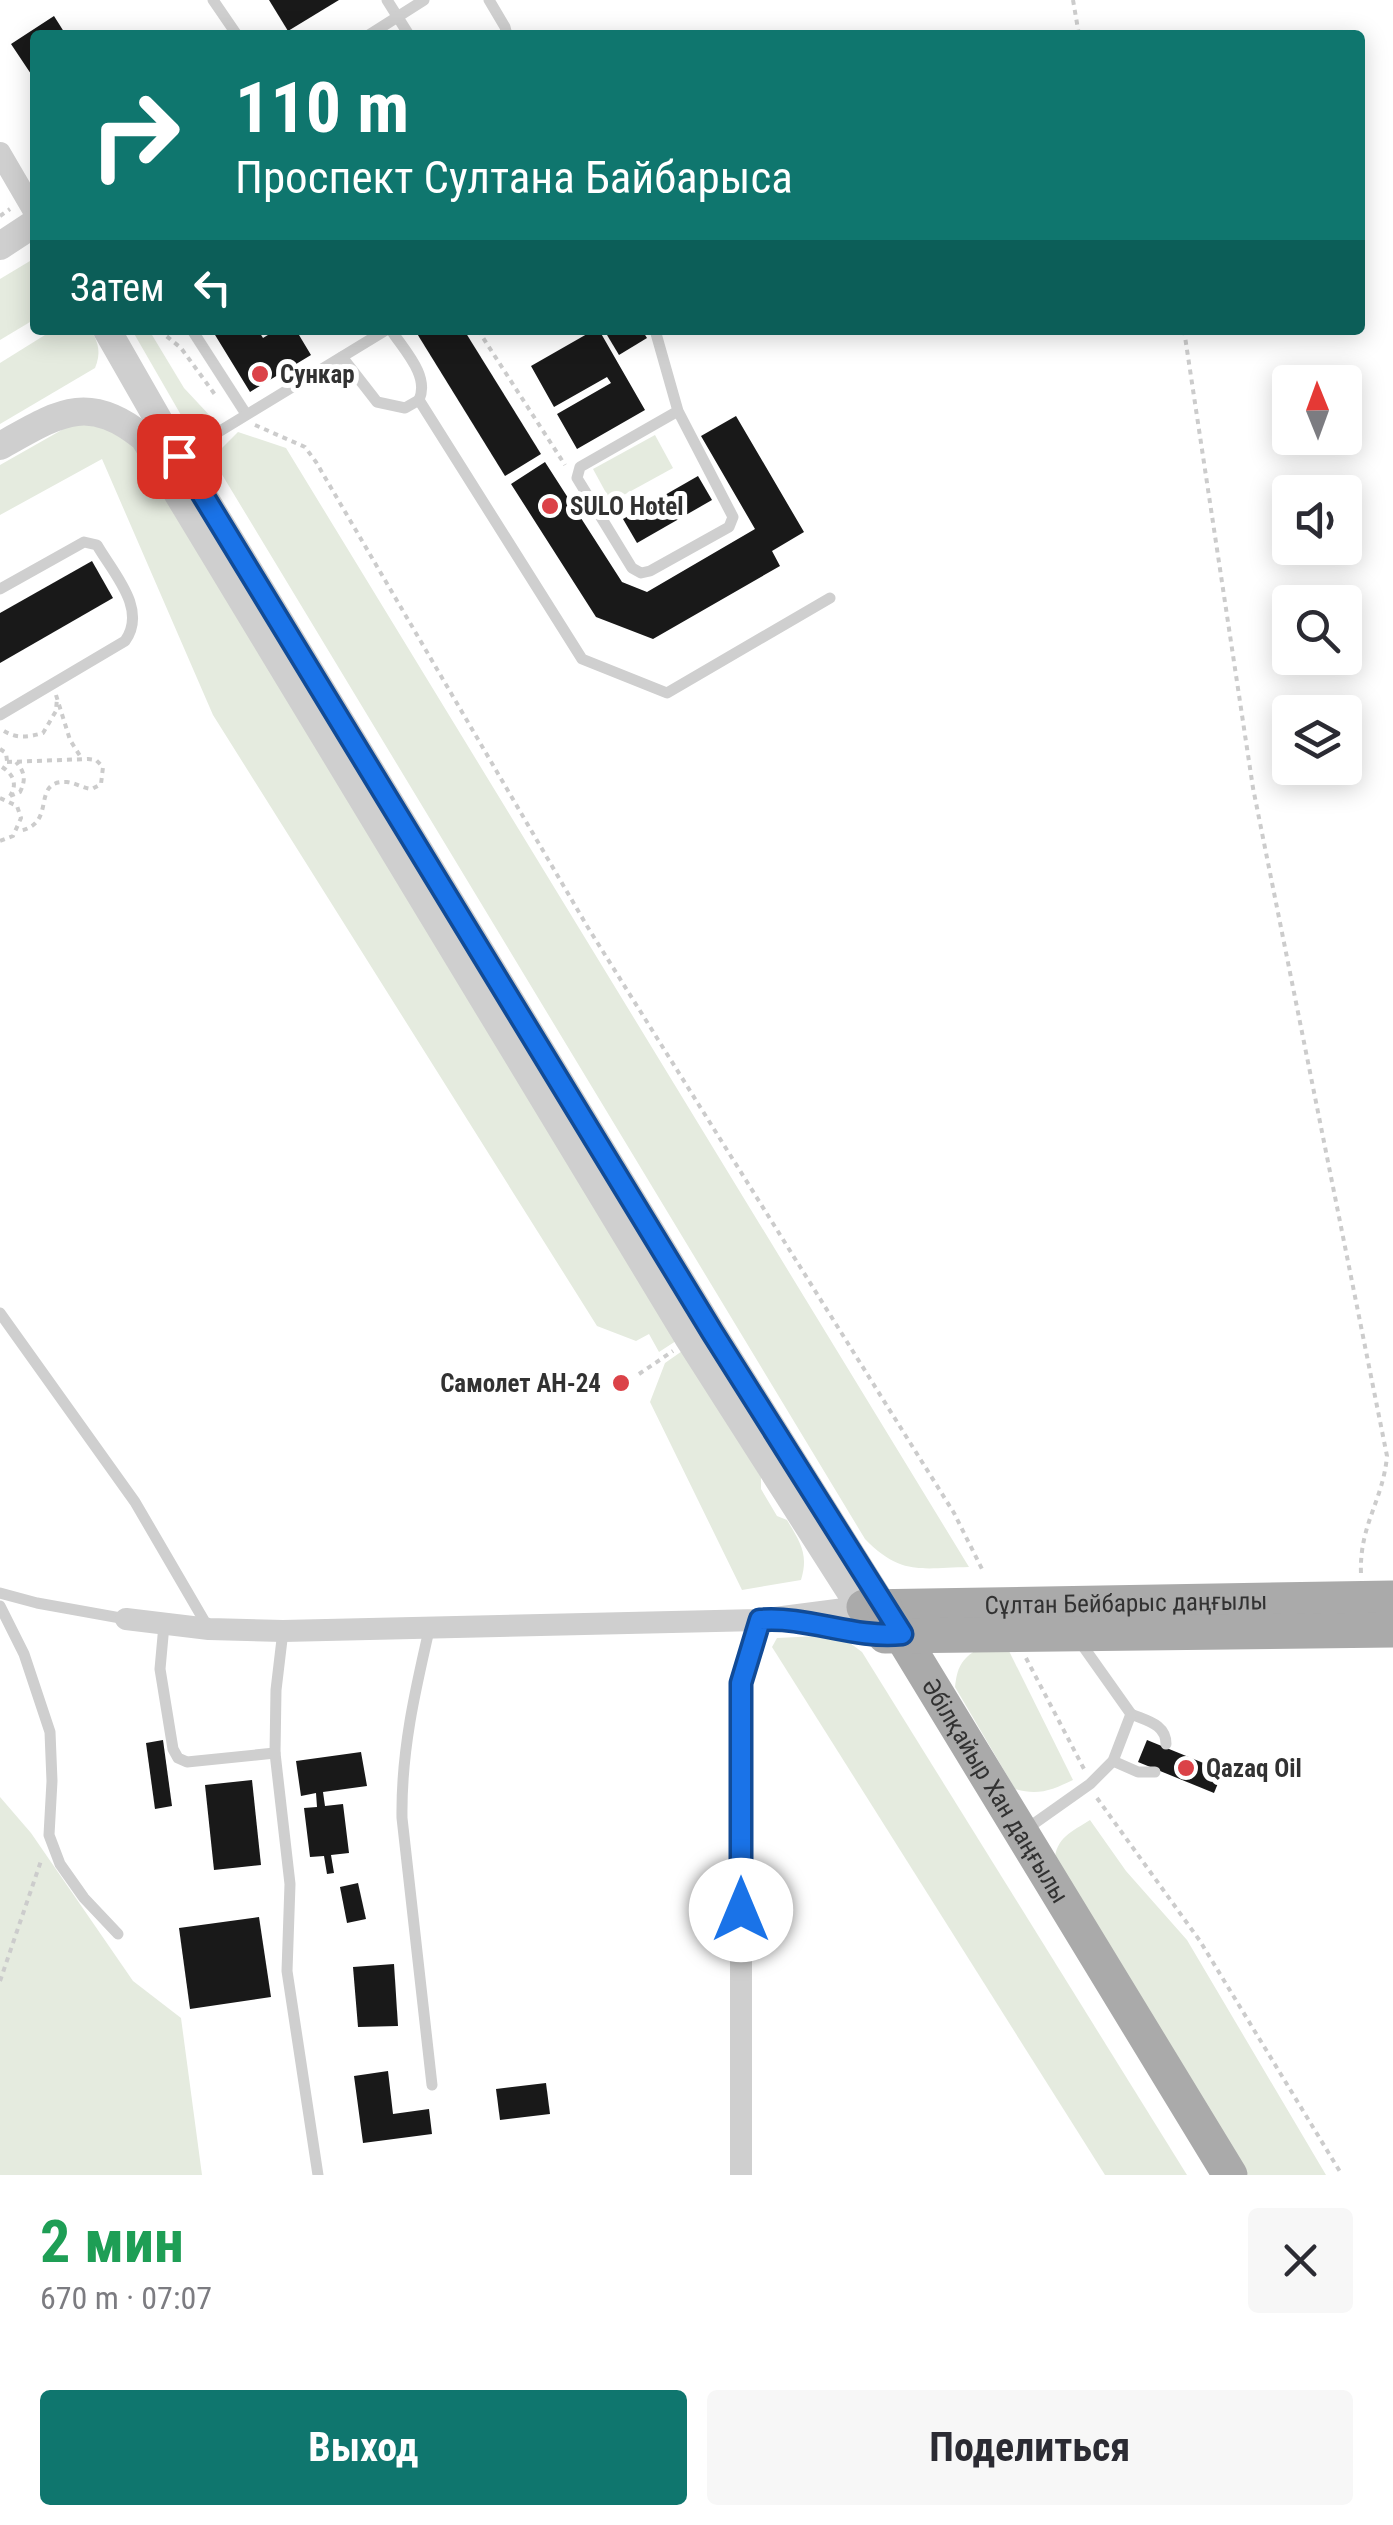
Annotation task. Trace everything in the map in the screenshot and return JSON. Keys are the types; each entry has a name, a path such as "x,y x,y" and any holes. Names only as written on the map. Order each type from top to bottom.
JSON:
{"main road":[{"name":"Сұлтан Бейбарыс даңғылы","path":"881,1621 1377,1598"},
{"name":"Сұлтан Бейбарыс даңғылы","path":"881,1621 1014,1634 1393,1630"},
{"name":"Әбілқайыр Хан даңғылы","path":"881,1621 1022,1832 1230,2175"},
{"name":"Әбілқайыр Хан даңғылы","path":"881,1621 1204,2175"}],"street":[{"path":"0,153 30,204"},
{"path":"0,246 30,227"},
{"name":"Әбілқайыр Хан даңғылы","path":"110,335 179,456 712,1332 881,1621"},
{"name":"Әбілқайыр Хан даңғылы","path":"0,446 58,414 85,409 122,419 144,438 689,1339 881,1621"},
{"path":"126,1619 209,1629 283,1632 786,1618 881,1621"},
{"path":"786,1618 881,1621"},
{"path":"741,2175 741,1683 760,1620"}],"lane":[{"path":"214,0 234,30"},
{"path":"388,0 406,30"},
{"path":"377,30 424,0"},
{"path":"489,0 506,30"},
{"path":"195,335 242,416"},
{"path":"179,456 379,335"},
{"path":"342,357 377,402 405,408 419,400 424,390 422,378 392,335"},
{"path":"656,335 678,411 732,518 729,527 641,573 632,568 577,478 580,467 678,411"},
{"path":"419,400 582,659 667,693 830,598"},
{"path":"0,589 91,541 97,545 135,616 125,640 0,715"},
{"path":"0,1313 135,1502 209,1629"},
{"path":"0,1593 37,1604 126,1619"},
{"path":"0,1606 24,1654 50,1732 49,1835 60,1864 84,1898 118,1934"},
{"path":"164,1625 160,1669 173,1750 178,1758 187,1762 275,1753"},
{"path":"430,1626 411,1704 402,1779 402,1818 432,2086"},
{"path":"283,1632 276,1690 275,1753 290,1884 287,1971 318,2175"},
{"path":"1074,1633 1131,1714 1160,1726 1166,1744"},
{"path":"1022,1832 1090,1784 1113,1761 1131,1714"},
{"path":"1113,1761 1138,1772 1154,1772"}],"path":[{"path":"1073,0 1078,30"},
{"path":"164,335 181,348 211,391 242,416 305,446 316,462 586,926 954,1513 984,1574"},
{"path":"481,335 564,464 577,478"},
{"path":"1185,335 1253,788 1387,1456 1384,1484 1369,1513 1360,1546 1377,1598"},
{"path":"50,685 70,740 82,759"},
{"path":"4,731 28,737 43,733 56,711 57,698"},
{"path":"0,750 7,756 3,765"},
{"path":"0,841 34,826 42,818 45,793 52,787 63,782 84,789 101,784 103,767 96,760 82,759 3,765"},
{"path":"0,798 20,792 24,783 22,768 16,762"},
{"path":"3,765 14,780 9,797"},
{"path":"9,797 20,812 18,831"},
{"path":"639,1374 689,1339"},
{"path":"1014,1634 1086,1774"},
{"path":"1097,1798 1200,1941 1342,2175"},
{"path":"0,1981 49,1835"}],"shaded area":[{"path":"30,261 30,322 0,340 0,279"},
{"path":"45,335 94,335 98,349 95,368 0,424 0,363"},
{"path":"135,335 152,335 184,388 212,418 198,425 185,422"},
{"path":"91,419 126,435 143,459 679,1339 659,1352 649,1334 636,1341 597,1326 213,715 102,459 0,515 0,465 74,423"},
{"path":"238,432 286,448 969,1567 912,1567 890,1559 865,1539 212,458"},
{"path":"655,435 673,468 611,502 593,469"},
{"path":"685,1349 761,1477 761,1489 777,1516 787,1520 799,1542 804,1555 801,1580 742,1590 650,1402 665,1363"},
{"path":"819,1636 850,1643 862,1652 1187,2175 1105,2175 772,1647 777,1638"},
{"path":"978,1649 1009,1651 1073,1780 1045,1791 1015,1789 955,1687 961,1665"},
{"path":"0,1797 31,1833 133,1981 181,2018 202,2175 0,2175"},
{"path":"1090,1820 1126,1871 1187,1940 1326,2175 1248,2175 1055,1861 1062,1841"}],"building":[{"path":"269,0 339,0 290,30"},
{"path":"54,16 63,30 32,30"},
{"path":"30,32 30,72 11,44"},
{"name":"Сункар","path":"215,335 299,335 311,355 250,392"},
{"path":"418,335 467,335 541,454 505,476"},
{"path":"585,335 602,335 645,410 577,449 557,414 611,383 607,377 554,407 531,366"},
{"path":"607,335 645,335 647,338 619,355"},
{"name":"SULO Hotel","path":"736,416 804,532 772,551 780,566 653,639 596,617 511,484 545,462 622,582 647,592 755,529 701,436"},
{"path":"698,476 712,500 637,543 623,519"},
{"path":"92,561 113,598 0,663 0,613"},
{"path":"163,1740 172,1806 155,1809 146,1743"},
{"path":"1147,1740 1223,1771 1214,1793 1138,1762"},
{"path":"361,1752 367,1786 323,1792 325,1806 343,1804 349,1853 331,1855 334,1873 327,1874 324,1856 310,1857 304,1808 317,1807 316,1793 301,1796 296,1761"},
{"path":"252,1780 261,1865 214,1870 205,1785"},
{"path":"358,1883 366,1919 347,1923 340,1887"},
{"path":"259,1917 271,1997 190,2009 179,1928"},
{"path":"394,1964 398,2026 358,2027 353,1967"},
{"path":"388,2071 393,2114 429,2109 432,2134 363,2143 354,2076"},
{"path":"546,2083 550,2114 500,2120 496,2089"}],"place":[{"name":"Сункар","path":"260,374"},
{"name":"SULO Hotel","path":"550,506"},
{"name":"Самолет АН-24","path":"621,1383"},
{"name":"Qazaq Oil","path":"1186,1768"}],"route":[{"path":"179,456 712,1332 902,1634 879,1636 786,1618 760,1620 741,1683 741,1910"}]}
